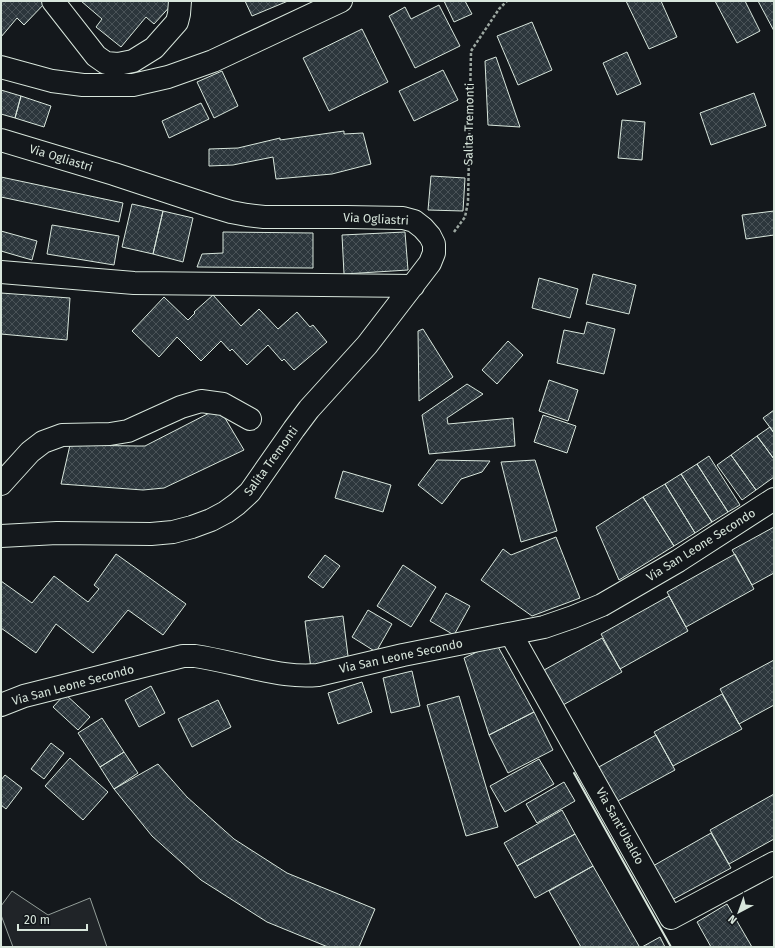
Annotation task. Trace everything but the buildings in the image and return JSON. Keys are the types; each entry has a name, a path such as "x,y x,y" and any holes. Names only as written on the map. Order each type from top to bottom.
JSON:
{"street":[{"path":"53,1 96,56 106,63 118,64 133,61 154,48 177,22 180,14 180,1"},
{"path":"1,67 52,81 83,85 132,85 168,77 213,61 341,1"},
{"path":"154,48 168,77"},
{"name":"Via Ogliastri","path":"1,140 114,174 230,212 264,217 403,218 414,221 423,228 430,236 434,244"},
{"path":"1,272 134,283 413,286 430,263 434,254 434,244"},
{"name":"Salita Tremonti","path":"1,536 57,533 151,534 173,532 211,520 226,512 250,492 309,409 367,345 413,286"},
{"path":"1,484 30,452 43,442 62,435 110,434 128,431 181,407 201,401 223,404 250,419"},
{"name":"Via San Leone Secondo","path":"1,705 24,696 183,656 195,656 292,676 318,675 403,654 544,627 573,617 602,604 678,561 774,499"},
{"name":"Via Sant'Ubaldo","path":"511,634 671,918 774,863"}],"path":[{"name":"Salita Tremonti","path":"434,244 452,234 465,217 468,202 471,51 498,9 507,1"}],"shaded area":[{"path":"12,891 48,915 90,898 107,947 13,947 1,915 1,906"}],"wall":[{"path":"574,773 671,947"}]}
